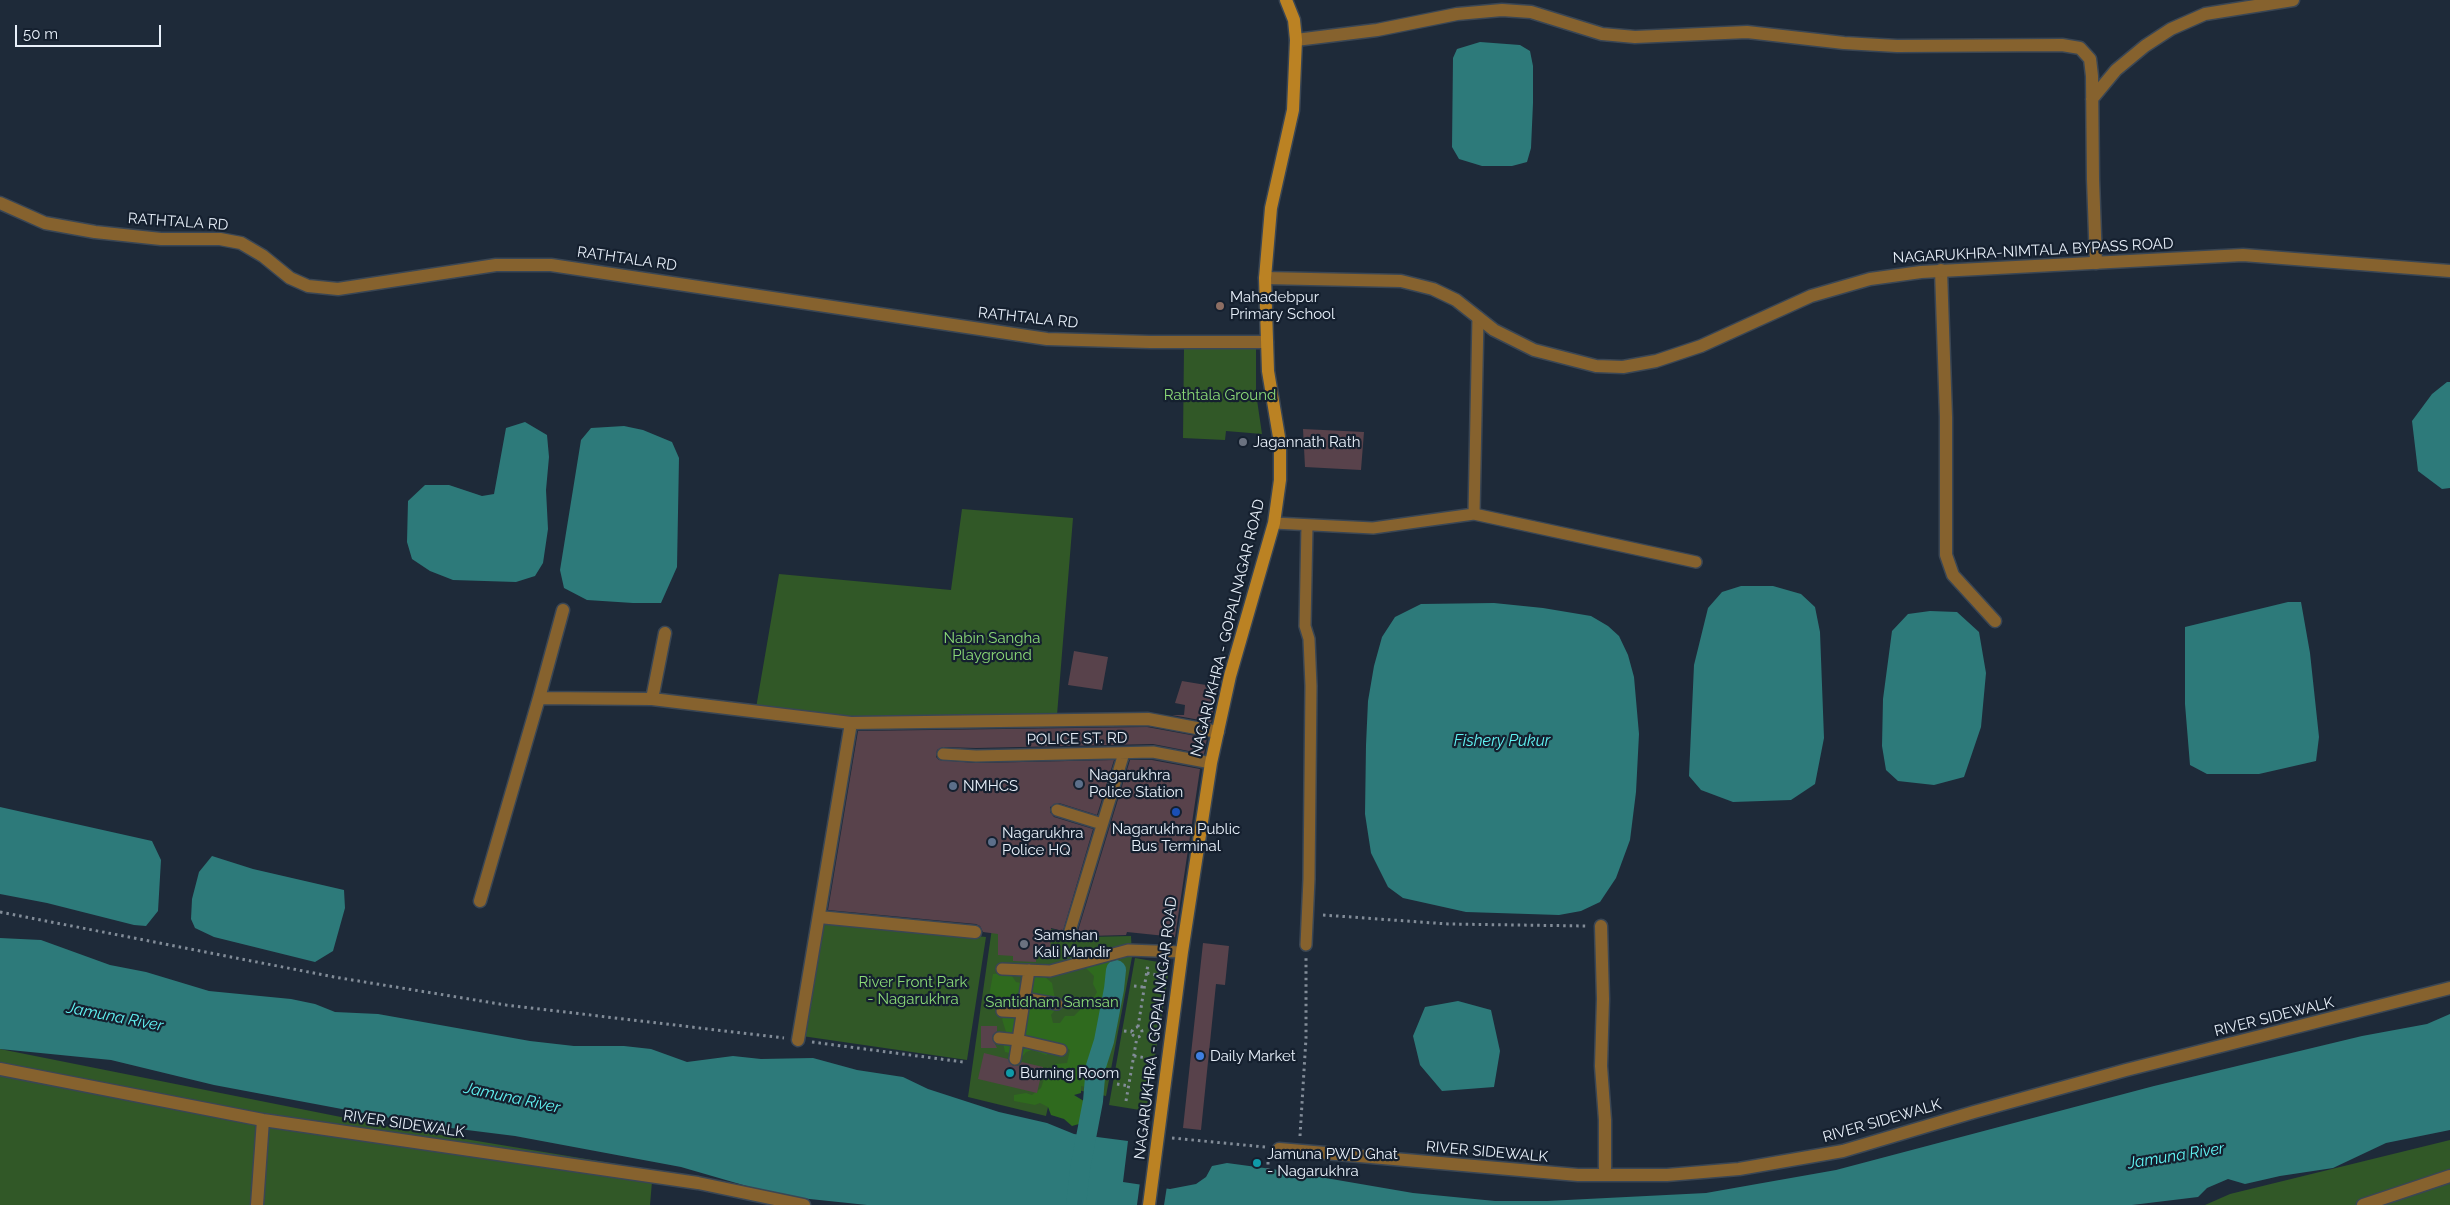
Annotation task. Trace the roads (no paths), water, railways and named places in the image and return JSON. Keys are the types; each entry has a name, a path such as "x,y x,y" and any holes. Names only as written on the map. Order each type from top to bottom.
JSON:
{"main road":[{"name":"NAGARUKHRA - GOPALNAGAR ROAD","path":"1149,1205 1182,952 1211,763 1239,642 1274,523 1280,480 1280,443 1268,372 1264,278 1272,208 1292,110 1296,40 1294,20 1286,0"}],"street":[{"path":"2092,98 2116,70 2145,46 2171,29 2205,14 2293,0"},
{"path":"1296,40 1377,30 1457,14 1502,10 1530,12 1602,34 1635,37 1747,32 1844,43 1897,46 2062,45 2080,48 2087,53 2090,59 2096,263"},
{"name":"RATHTALA RD","path":"0,203 45,223 95,232 161,239 220,239 241,243 263,256 290,278 308,286 338,289 496,265 551,265 1047,339 1150,342 1267,342"},
{"name":"NAGARUKHRA-NIMTALA BYPASS ROAD","path":"1264,278 1401,282 1433,289 1456,300 1494,330 1534,350 1596,366 1623,367 1656,361 1700,346 1811,296 1870,279 1941,270 2243,256 2450,271"},
{"path":"1941,270 1946,417 1946,555 1953,576 1995,621"},
{"path":"480,901 564,610"},
{"path":"652,699 665,633"},
{"path":"539,698 652,699 851,723 1148,719 1218,732"},
{"path":"798,1040 851,723"},
{"path":"819,917 975,932"},
{"path":"1601,926 1603,999 1601,1066 1605,1120 1605,1175"},
{"name":"RIVER SIDEWALK","path":"1279,1149 1483,1168 1605,1175 1667,1175 1739,1169 1843,1151 2126,1070 2450,988"},
{"name":"RIVER SIDEWALK","path":"0,1069 264,1120 698,1183 804,1205"},
{"path":"257,1205 264,1120"},
{"path":"2363,1205 2450,1176"}],"lane":[{"path":"1474,514 1478,317"},
{"path":"1274,523 1372,528 1474,514 1696,562"},
{"path":"1306,944 1311,686 1309,640 1304,626 1307,526"},
{"path":"1070,931 1124,752"},
{"name":"POLICE ST. RD","path":"943,754 976,756 1153,752 1211,763"},
{"path":"1057,810 1102,824"},
{"path":"1002,969 1050,970 1128,950 1182,952"},
{"path":"1014,1059 1029,970"},
{"path":"1024,998 1057,1004"},
{"path":"1002,1011 1022,1012"},
{"path":"999,1038 1018,1040 1062,1050"}],"water":[{"path":"1480,42 1520,45 1530,51 1533,66 1533,103 1531,148 1527,162 1512,166 1482,166 1459,159 1452,147 1453,58 1457,49"},
{"path":"2447,382 2450,382 2450,488 2442,489 2418,471 2412,421 2432,394"},
{"path":"525,422 547,435 549,457 546,490 548,529 543,563 535,576 516,582 453,580 430,571 412,559 407,542 408,501 425,485 449,485 482,496 494,494 506,428"},
{"path":"624,426 643,430 672,442 679,458 677,567 661,603 587,600 564,588 560,570 581,440 591,428"},
{"path":"1741,586 1773,586 1801,594 1815,607 1820,632 1824,738 1815,784 1791,800 1733,802 1701,790 1689,776 1694,665 1708,608 1722,592"},
{"path":"2288,602 2301,602 2310,653 2319,737 2316,761 2259,774 2207,774 2190,765 2185,704 2185,627"},
{"name":"Fishery Pukur","path":"1494,603 1543,608 1591,616 1608,626 1619,636 1628,655 1634,677 1639,734 1636,792 1630,840 1616,878 1600,902 1581,911 1559,915 1466,912 1403,898 1388,887 1371,853 1365,814 1368,701 1374,666 1382,637 1395,617 1421,604"},
{"path":"1930,611 1957,612 1979,632 1986,673 1981,727 1964,777 1934,785 1898,781 1886,770 1882,746 1883,699 1892,631 1908,614"},
{"path":"0,807 152,841 161,860 158,911 146,926 134,925 47,903 0,894"},
{"path":"212,856 253,869 344,890 345,908 333,951 315,962 214,937 195,928 191,919 192,899 199,872"},
{"name":"Jamuna River","path":"0,938 41,940 110,965 146,972 209,991 291,999 315,1004 335,1012 378,1014 530,1041 574,1046 624,1046 651,1049 687,1062 733,1056 761,1059 813,1058 857,1070 903,1077 928,1089 999,1112 1047,1123 1074,1134 1128,1141 1123,1182 1170,1189 1196,1184 1206,1177 1212,1166 1227,1163 1413,1193 1495,1201 1547,1201 1706,1193 1836,1170 2154,1086 2362,1036 2427,1024 2450,1014 2450,1130 2386,1143 2333,1168 2280,1176 2245,1184 2228,1179 2207,1188 2198,1197 2132,1205 867,1205 781,1196 681,1167 515,1136 427,1125 214,1085 111,1060 0,1049"},
{"path":"1458,1001 1491,1010 1500,1051 1494,1087 1442,1091 1420,1065 1413,1036 1425,1007"}],"waterway":[{"path":"1076,1205 1080,1169 1093,1101 1096,1066 1104,1041 1116,970"}],"place":[{"name":"Mahadebpur Primary School","path":"1220,306"},
{"name":"Jagannath Rath","path":"1243,442"},
{"name":"Nagarukhra Police Station","path":"1079,784"},
{"name":"NMHCS","path":"953,786"},
{"name":"Nagarukhra Public Bus Terminal","path":"1176,812"},
{"name":"Nagarukhra Police HQ","path":"992,842"},
{"name":"Samshan Kali Mandir","path":"1024,944"},
{"name":"Daily Market","path":"1200,1056"},
{"name":"Burning Room","path":"1010,1073"},
{"name":"Jamuna PWD Ghat - Nagarukhra","path":"1257,1163"}],"park label":[{"name":"Rathtala Ground","path":"1220,395"},
{"name":"Nabin Sangha Playground","path":"992,646"},
{"name":"River Front Park - Nagarukhra","path":"913,990"},
{"name":"Santidham Samsan","path":"1052,1002"}]}
